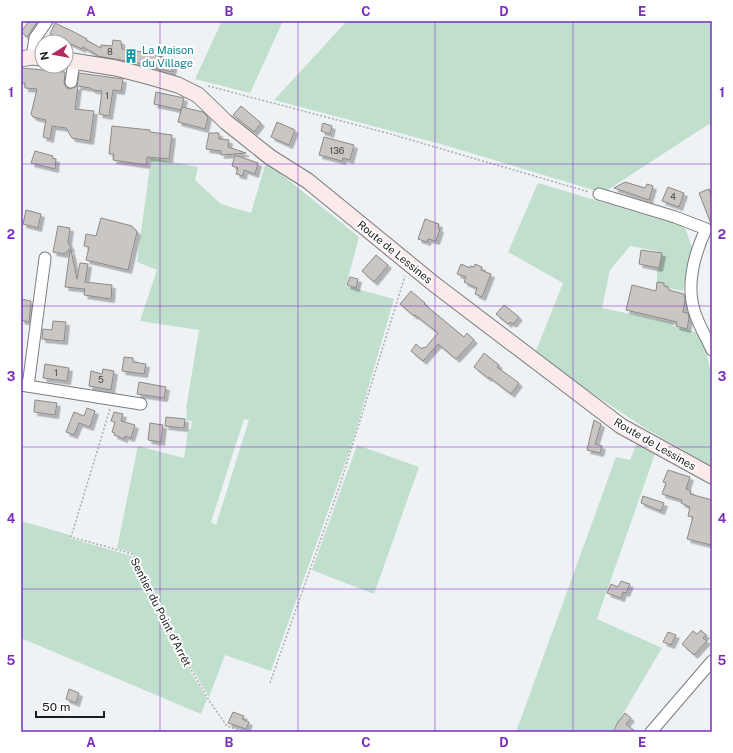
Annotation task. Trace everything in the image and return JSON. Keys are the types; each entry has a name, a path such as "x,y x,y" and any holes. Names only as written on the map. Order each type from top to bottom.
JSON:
{"main road":[{"name":"Route de Lessines","path":"74,62 116,68 154,78 178,85 198,95 231,126 270,157 308,181 409,264 621,426 712,476"}],"street":[{"path":"32,58 35,38 47,21"},
{"path":"71,74 72,82"},
{"path":"599,194 709,228 698,247 690,286 696,315 712,350"},
{"path":"45,258 24,386 141,404"},
{"path":"651,732 712,661"}],"path":[{"path":"210,87 387,133 424,145 599,194"},
{"path":"270,683 340,485 409,264"},
{"name":"Sentier du Point d'Arrêt","path":"112,400 71,537 133,554 173,639 210,702 227,726 244,732"}],"green space":[{"path":"222,21 283,21 250,93 195,79"},
{"path":"347,21 712,21 712,124 709,124 603,193 441,144 274,100"},
{"path":"151,158 198,167 195,180 221,204 251,213 266,162 359,237 346,286 394,299 352,444 271,671 225,655 209,697 174,639 133,553 117,548 138,446 184,458 188,429 191,429 192,421 186,420 186,409 199,330 140,321 157,270 137,262","holes":["244,419 249,420 216,525 211,522"]},
{"path":"538,183 665,221 666,218 678,223 686,230 692,248 683,291 657,286 657,251 630,246 610,270 602,308 673,323 673,326 699,333 705,347 712,377 711,466 645,428 584,388 535,353 563,283 508,252"},
{"path":"637,443 655,454 597,619 662,648 612,732 516,732 616,457 630,460"},
{"path":"357,445 419,467 374,594 312,570"},
{"path":"21,521 70,535 70,538 132,556 172,641 207,699 201,714 21,638"}],"building":[{"path":"29,21 38,21 27,37 21,32"},
{"path":"55,23 87,39 86,40 101,48 101,45 112,46 113,40 121,41 122,49 143,52 175,60 172,72 143,65 144,64 97,56 83,47 82,49 74,45 74,34 50,34"},
{"path":"21,68 34,69 34,74 65,74 64,84 70,89 77,86 79,73 123,79 121,91 113,90 109,116 99,114 102,91 78,86 75,109 94,111 90,141 72,138 66,128 52,126 50,139 43,137 46,120 33,117 31,114 37,89 25,88 25,83 21,83"},
{"path":"156,92 184,98 181,110 154,104"},
{"path":"241,106 261,123 254,132 233,115"},
{"path":"182,107 203,112 208,117 205,129 178,122"},
{"path":"277,122 295,130 289,145 271,137"},
{"path":"323,123 332,126 330,134 321,131"},
{"path":"112,126 150,130 150,132 172,135 169,159 147,157 146,165 113,160 114,154 109,154"},
{"path":"209,133 219,133 219,139 229,140 228,147 246,153 221,155 221,151 206,149"},
{"path":"324,137 354,145 350,160 343,158 342,161 319,155"},
{"path":"35,151 53,156 52,158 56,159 55,169 31,163"},
{"path":"235,155 258,163 255,174 244,170 243,176 236,174 238,168 232,166"},
{"path":"625,182 645,188 647,184 653,186 649,200 614,188"},
{"path":"668,187 684,193 679,207 662,201"},
{"path":"709,189 712,198 711,224 699,193"},
{"path":"26,210 41,214 38,228 23,224"},
{"path":"101,218 132,226 137,232 128,270 86,260 89,247 84,246 86,234 96,236"},
{"path":"425,219 439,224 438,228 440,229 436,241 428,239 427,242 418,239"},
{"path":"58,226 70,228 68,242 71,248 64,254 53,252"},
{"path":"70,250 77,279 80,263 88,264 85,282 112,285 111,299 84,295 85,289 65,287"},
{"path":"641,250 662,253 659,268 639,264"},
{"path":"376,255 388,265 374,282 362,271"},
{"path":"461,264 470,268 470,266 474,267 475,264 482,267 481,270 491,274 482,297 475,294 477,288 464,282 466,277 457,274"},
{"path":"350,277 358,279 356,288 347,285"},
{"path":"657,282 664,283 664,286 668,287 669,290 684,294 685,299 683,312 688,313 689,318 687,329 676,326 677,322 626,310 632,285 656,291"},
{"path":"411,291 425,303 424,304 464,337 467,333 474,340 456,359 438,344 423,361 411,351 416,344 422,349 424,347 425,348 438,333 400,304"},
{"path":"21,299 31,301 29,322 21,320"},
{"path":"504,305 519,317 513,324 510,322 508,324 496,314"},
{"path":"53,321 66,322 64,341 42,339 43,329 52,330"},
{"path":"484,353 499,365 497,367 519,383 511,394 474,367"},
{"path":"124,357 133,358 133,362 146,364 144,374 122,371"},
{"path":"45,364 69,368 67,381 43,378"},
{"path":"103,369 114,371 111,390 89,386 91,371 102,374"},
{"path":"139,382 166,387 164,398 137,394"},
{"path":"35,400 57,403 55,415 34,412"},
{"path":"87,408 95,411 90,427 79,423 74,435 66,432 74,412 84,416"},
{"path":"114,412 123,414 121,421 135,425 131,438 125,436 124,439 114,435 115,433 112,432 115,422 111,421"},
{"path":"166,417 185,419 184,428 165,426"},
{"path":"594,420 601,424 595,444 602,446 600,453 587,450"},
{"path":"150,423 163,425 161,442 148,440"},
{"path":"668,470 690,477 686,489 691,491 690,494 712,500 711,545 687,539 693,517 688,516 690,507 681,503 682,500 662,494 666,483 663,482"},
{"path":"643,496 664,503 661,511 641,503"},
{"path":"621,581 630,584 626,593 623,592 621,598 607,593 611,584 618,587"},
{"path":"701,630 706,635 703,638 707,641 694,655 682,644 693,631 697,634"},
{"path":"668,632 676,635 671,645 663,642"},
{"path":"69,689 79,693 76,703 66,699"},
{"path":"233,712 244,716 242,719 249,722 246,729 228,723"},
{"path":"625,713 631,718 626,724 636,732 613,732 618,722"}],"place":[{"name":"La Maison du Village","path":"131,56"}]}
